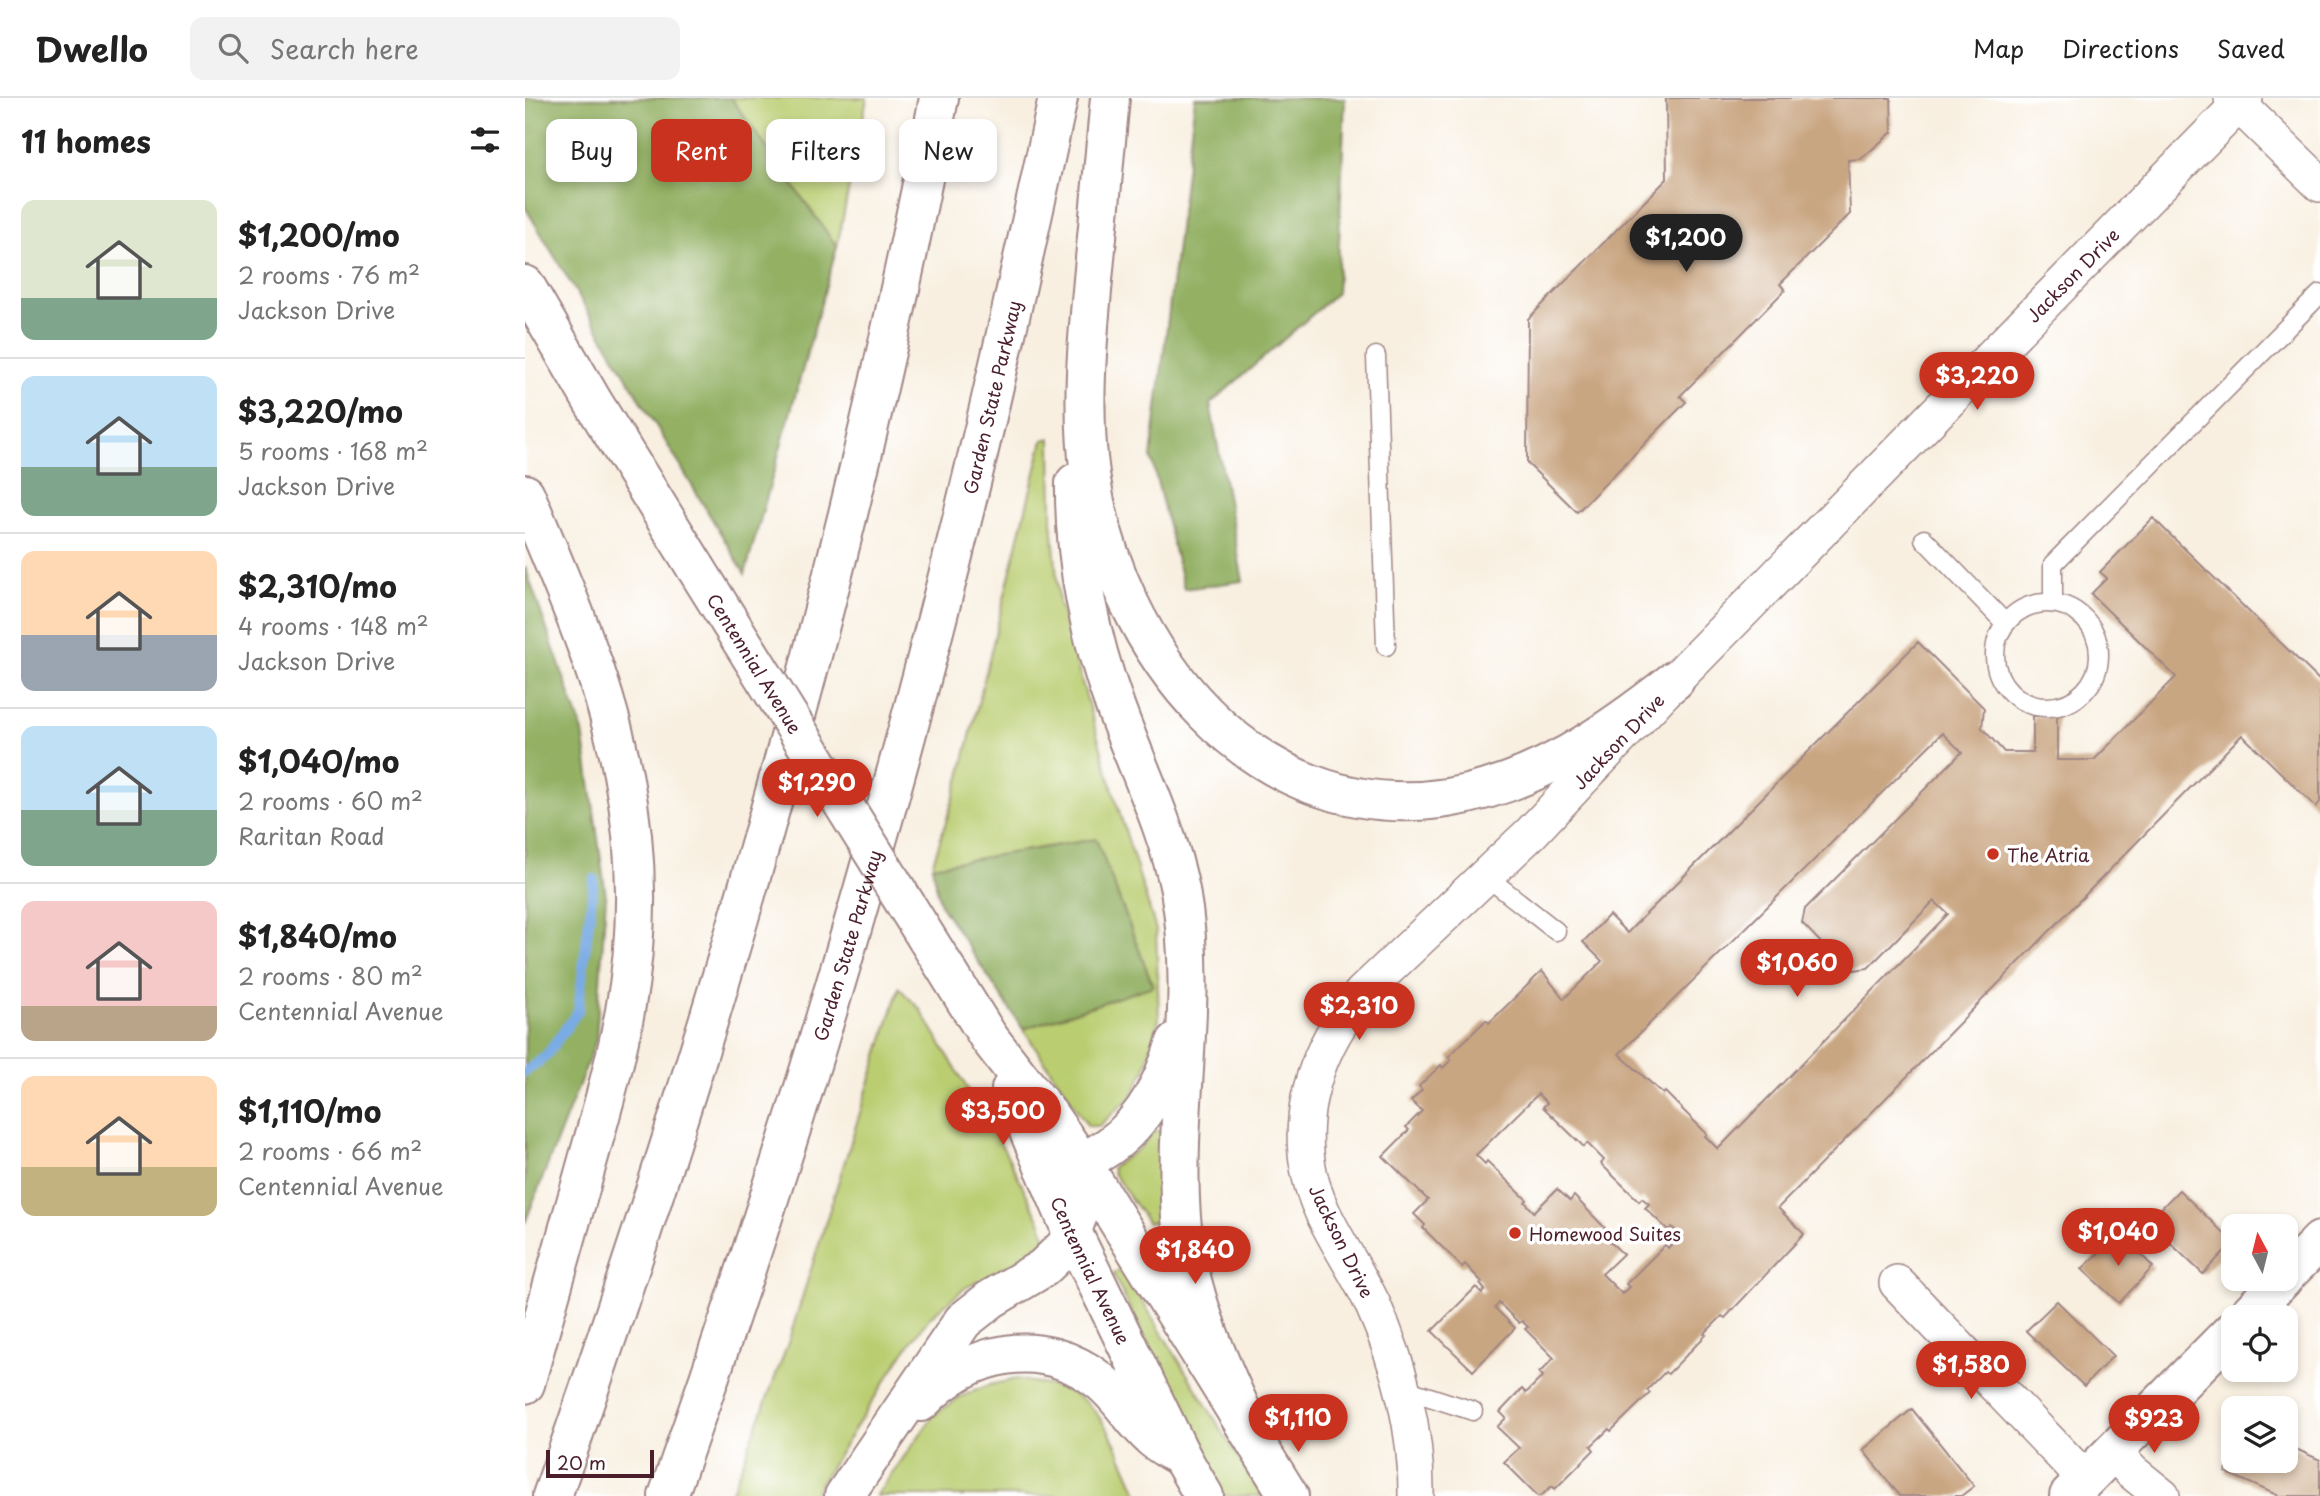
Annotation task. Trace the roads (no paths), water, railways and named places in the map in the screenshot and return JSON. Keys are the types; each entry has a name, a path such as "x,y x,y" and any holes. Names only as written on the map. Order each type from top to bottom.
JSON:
{"main road":[{"path":"552,1496 636,1256 751,881 851,500 910,244 939,98"},
{"name":"Garden State Parkway","path":"668,1496 736,1299 808,1073 903,748 975,465 1058,98"},
{"path":"1110,98 1075,483 1075,517 1081,579 1105,676 1172,857 1184,917 1188,978 1180,1175 1183,1232 1196,1292 1210,1336 1256,1442"},
{"name":"Centennial Avenue","path":"525,285 600,414 989,1038 1082,1163 1289,1496"},
{"path":"1087,344 1086,398 1090,475 1109,550 1133,611 1167,670 1208,717 1231,738 1278,769 1331,791 1359,797 1420,800 1478,791 1531,773 1589,743 1619,724 1675,680"},
{"path":"525,494 576,617 605,699 623,774 635,896 631,970 616,1056 525,1384"},
{"path":"1043,1165 1070,1167 1082,1163 1117,1142 1132,1127 1160,1086 1177,1038 1188,978"},
{"name":"Centennial Avenue","path":"989,1038 1072,1231 1203,1496"},
{"path":"850,1487 964,1321 991,1299 1056,1258 1066,1246 1081,1197 1082,1163"},
{"path":"2298,1264 2320,1241"},
{"path":"2258,1305 2270,1292"},
{"path":"2077,1488 2221,1342"},
{"path":"850,1487 910,1414 943,1381 980,1362 1019,1353 1042,1354 1081,1368 1125,1405 1151,1437 1182,1458"}],"street":[{"path":"2239,100 2320,184"},
{"name":"Jackson Drive","path":"1416,1496 1411,1427 1402,1388 1374,1308 1323,1212 1308,1165 1306,1115 1318,1063 1329,1038 1342,1016 1362,993 1487,877 2239,100"},
{"path":"1897,1283 2077,1488"},
{"path":"2113,1451 2131,1471 2162,1496"}],"lane":[{"path":"2053,603 2053,564 2320,294"},
{"path":"1376,356 1386,646"},
{"path":"1924,539 2005,623"},
{"path":"2053,603 2070,608 2084,618 2095,632 2100,649 2099,667 2092,683 2080,696 2065,705 2048,708 2017,698 2004,686 1997,671 1995,654 2005,623 2019,611 2035,604 2053,603"},
{"path":"1487,877 1556,931"},
{"path":"1402,1388 1473,1411"}],"waterway":[{"path":"525,1072 546,1056 578,1011 594,879"}],"place":[{"name":"The Atria","path":"1993,854"},
{"name":"Homewood Suites","path":"1515,1233"}]}
